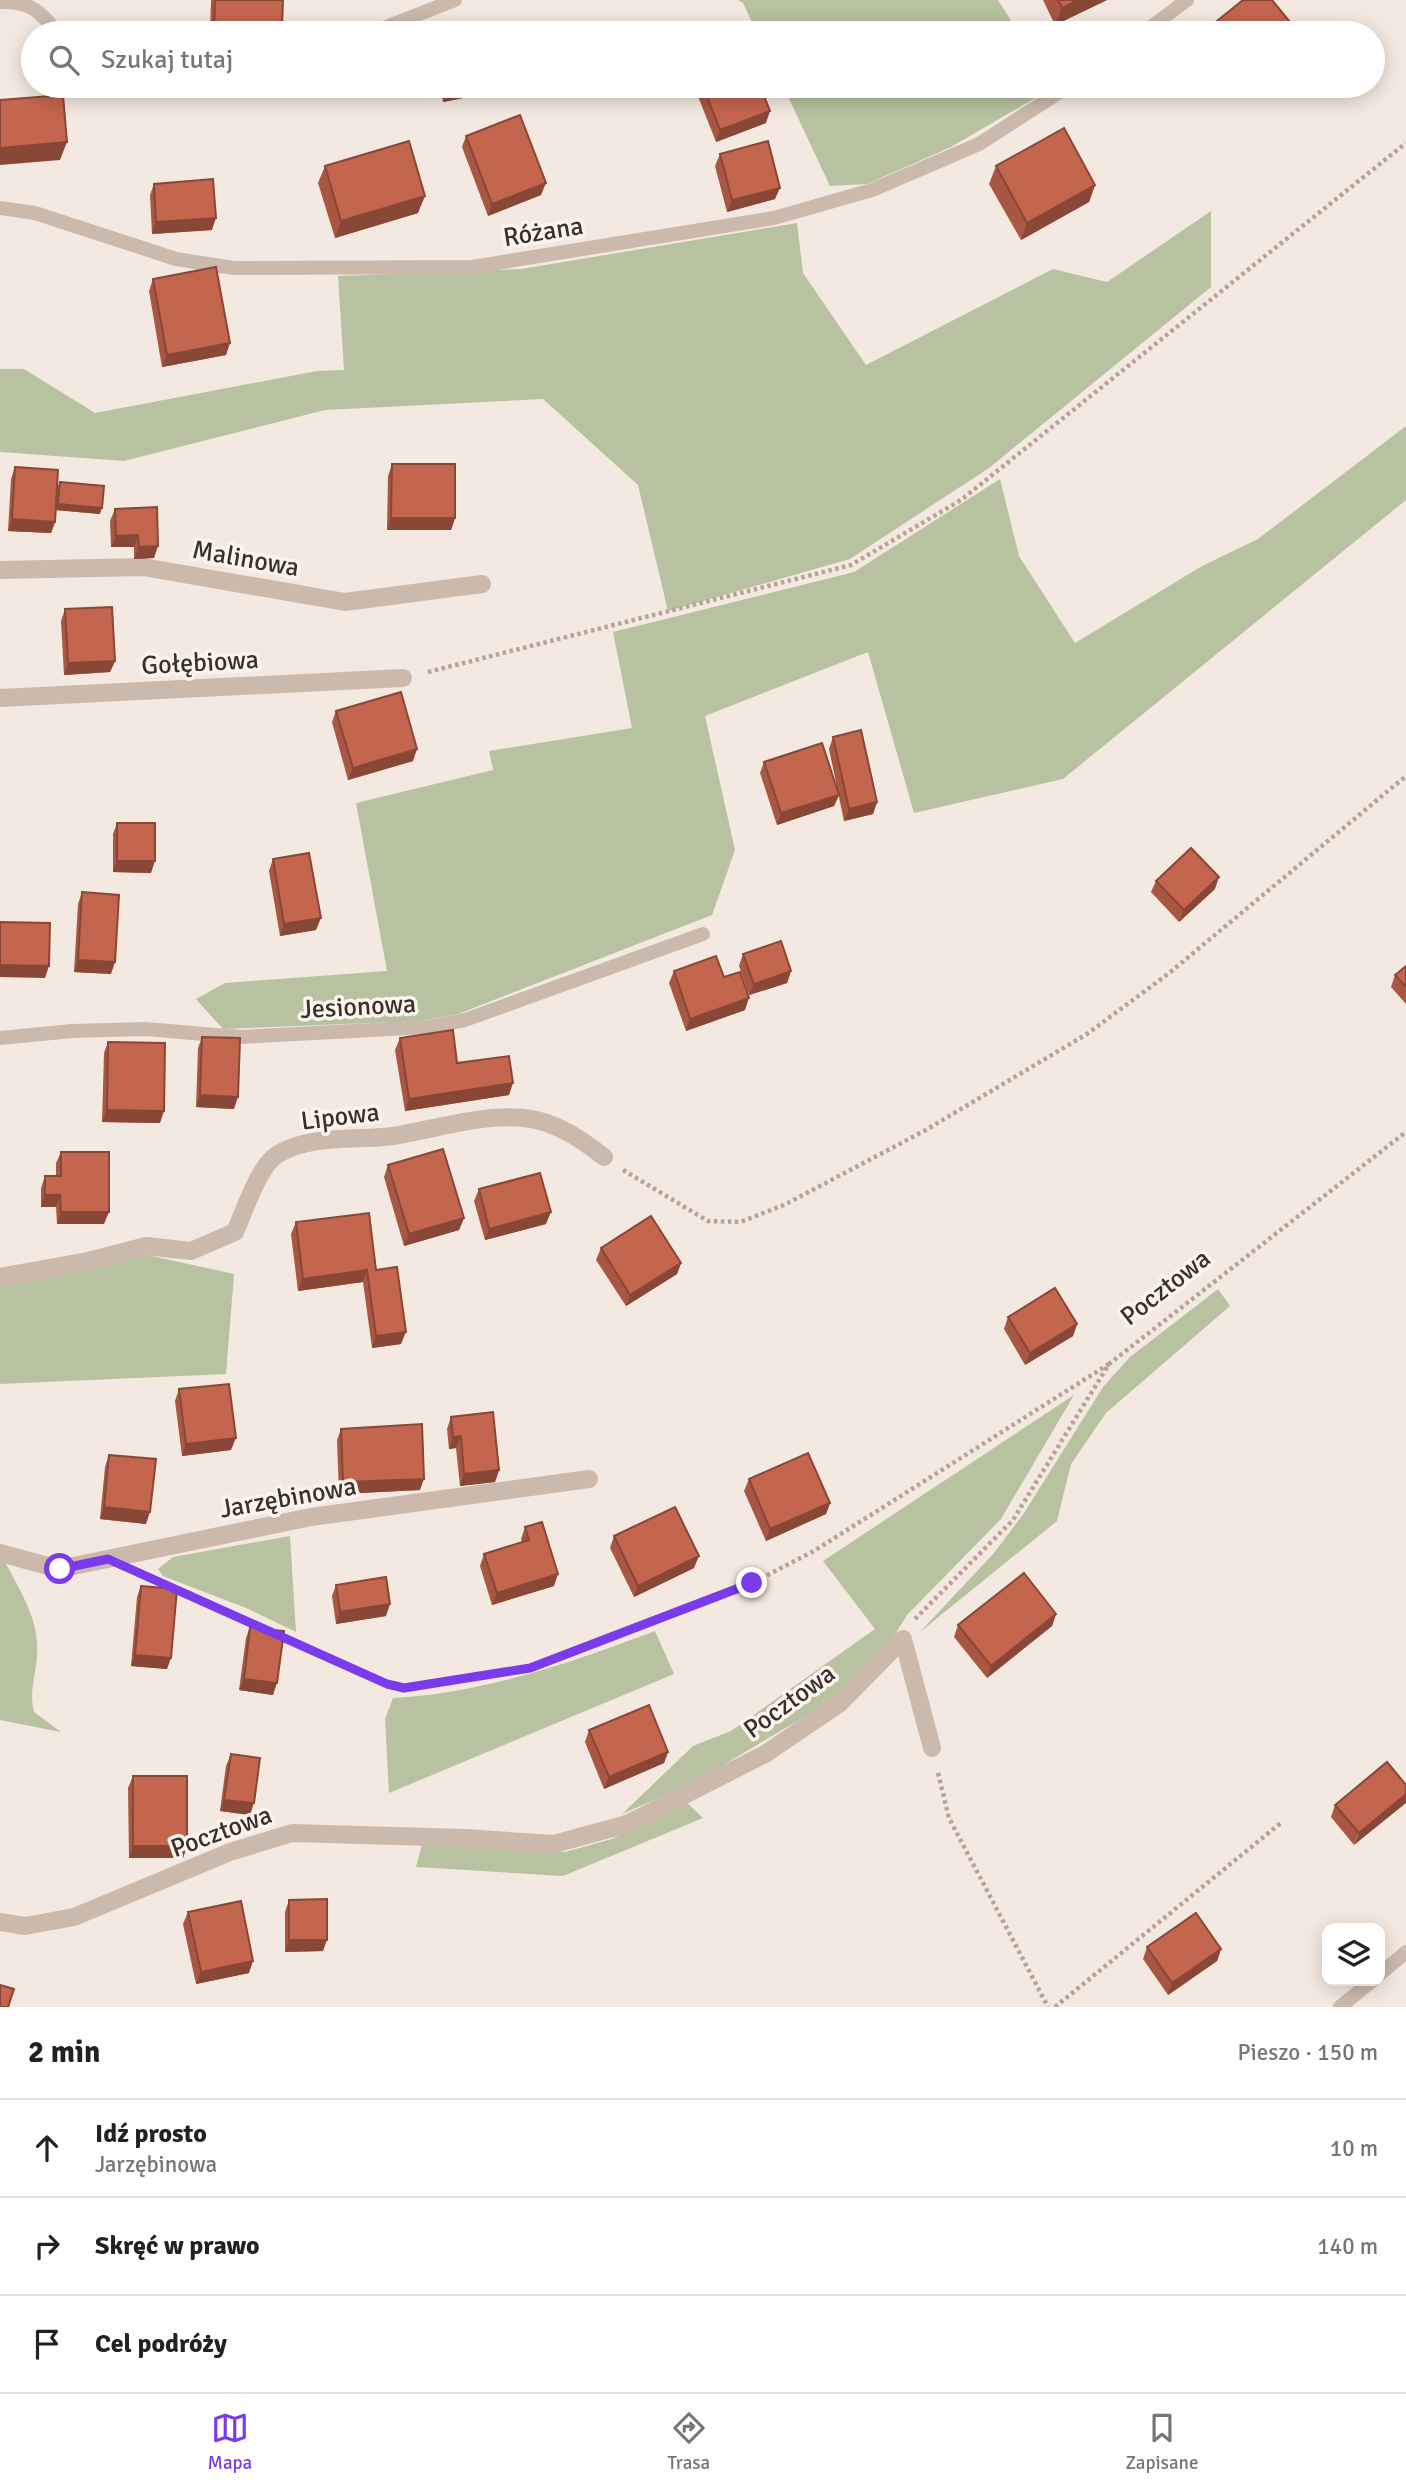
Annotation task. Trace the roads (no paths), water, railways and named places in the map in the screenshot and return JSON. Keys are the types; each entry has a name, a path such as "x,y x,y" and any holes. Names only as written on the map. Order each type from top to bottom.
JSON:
{"street":[{"name":"Malinowa","path":"0,569 143,567 345,602 482,584"},
{"name":"Gołębiowa","path":"0,698 403,678"},
{"name":"Lipowa","path":"0,1277 88,1261 146,1246 191,1251 202,1247 235,1232 259,1178 276,1154 307,1142 391,1136 470,1122 525,1118 575,1134 604,1157"},
{"name":"Jarzębinowa","path":"0,1553 60,1569 310,1517 589,1479"},
{"name":"Pocztowa","path":"0,1922 25,1926 74,1917 230,1852 292,1833 465,1838 554,1844 627,1824 765,1754 840,1703 903,1639 932,1748"}],"lane":[{"path":"402,21 455,0"},
{"path":"1159,21 1186,0"},
{"path":"0,2 19,1 41,11 48,21"},
{"name":"Różana","path":"0,208 36,214 176,259 234,268 472,267 774,218 872,190 979,144 1050,98"},
{"name":"Jesionowa","path":"0,1038 108,1030 240,1037 428,1027 465,1020 703,934"},
{"path":"1385,1970 1406,1952"},
{"path":"1340,2007 1366,1986"}]}
